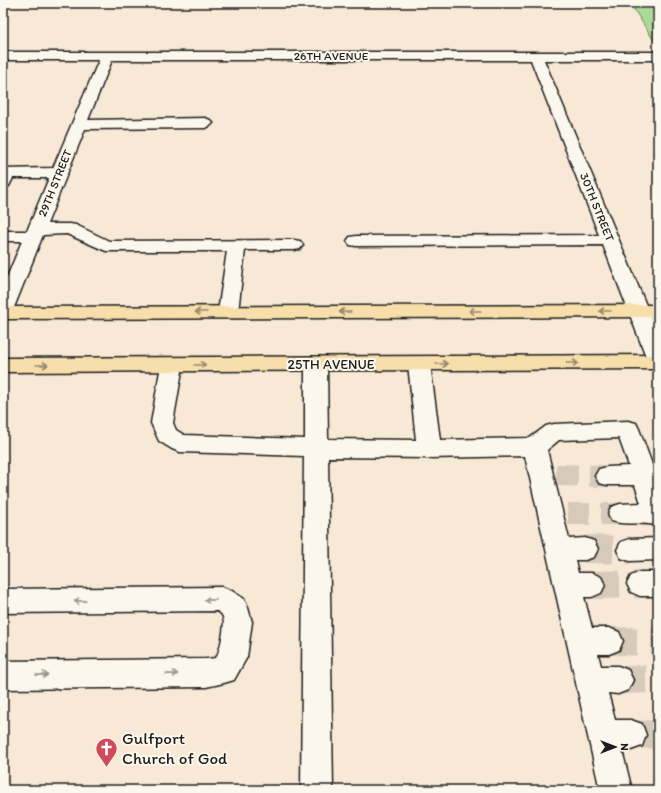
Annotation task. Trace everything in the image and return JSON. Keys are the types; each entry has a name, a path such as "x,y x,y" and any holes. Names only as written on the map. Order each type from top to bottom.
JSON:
{"main road":[{"path":"3,312 658,311"},
{"name":"25TH AVENUE","path":"3,365 316,365 658,362"}],"street":[{"name":"26TH AVENUE","path":"3,56 658,56"},
{"name":"29TH STREET","path":"3,312 107,56"},
{"name":"30TH STREET","path":"536,56 658,359"},
{"path":"79,125 205,123"},
{"path":"5,176 59,173"},
{"path":"3,236 70,229 106,246 294,245"},
{"path":"356,241 610,240"},
{"path":"228,312 237,245"},
{"path":"419,364 429,449"},
{"path":"172,365 162,423 167,435 180,443 316,448 429,449 535,447 554,432 628,429 658,514 620,514"},
{"path":"316,365 317,790"},
{"path":"535,447 549,475 559,514 559,550 580,585 581,641 590,679 617,735 616,790"},
{"path":"607,476 644,475"},
{"path":"559,550 585,549"},
{"path":"630,550 658,549"},
{"path":"3,602 222,599 234,608 238,622 233,657 224,670 206,673 3,675"},
{"path":"581,641 609,641"},
{"path":"590,679 618,680"}],"green space":[{"path":"630,3 658,3 658,47"}],"tunnel":[{"path":"556,475 607,476"},
{"path":"568,514 620,514"},
{"path":"585,549 630,550"},
{"path":"592,585 640,584"},
{"path":"609,641 658,642"},
{"path":"618,680 658,679"},
{"path":"631,735 658,734"}],"place":[{"name":"Gulfport Church of God","path":"107,768"}]}
